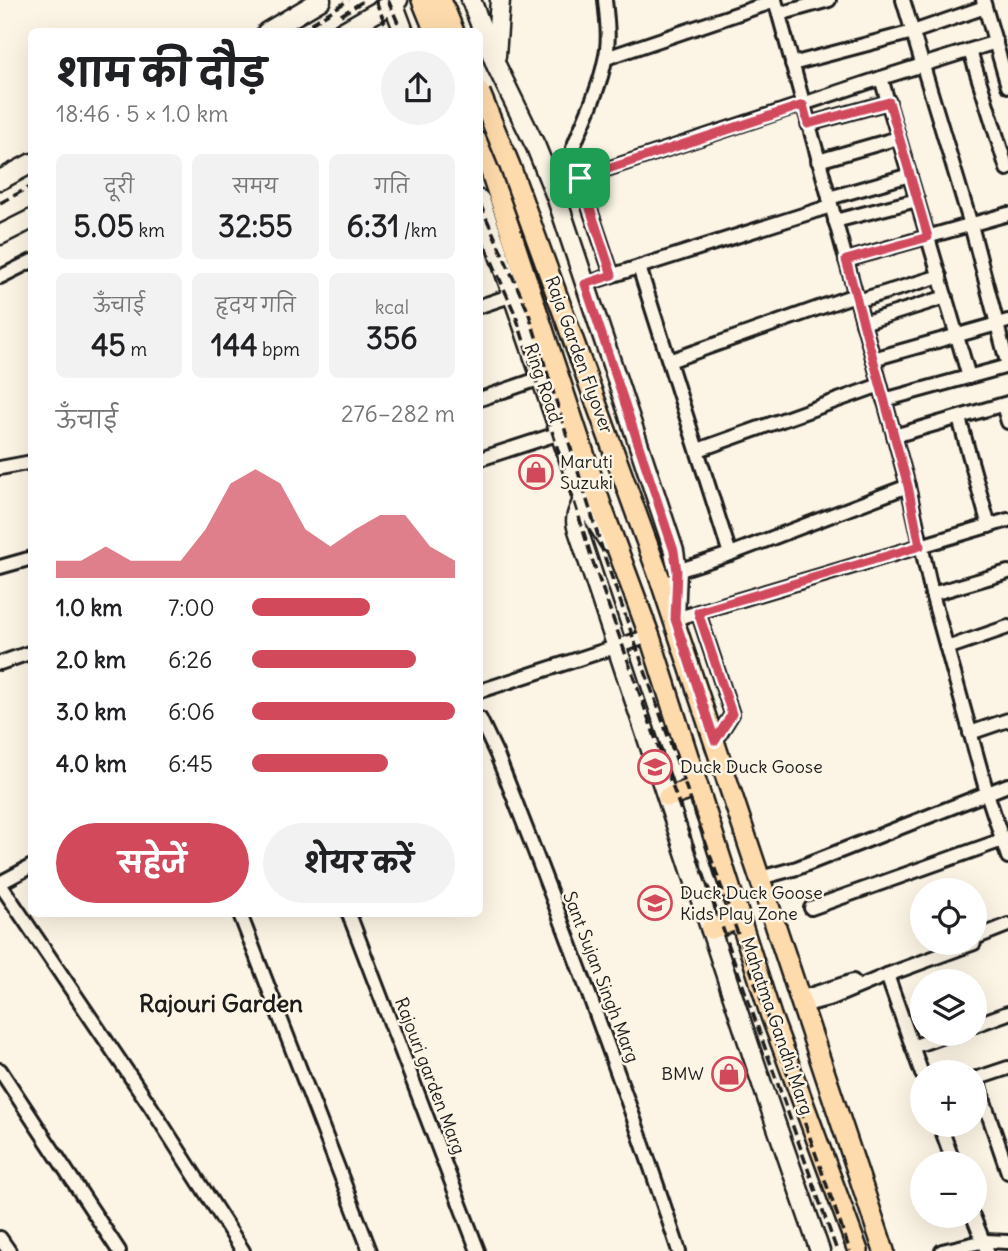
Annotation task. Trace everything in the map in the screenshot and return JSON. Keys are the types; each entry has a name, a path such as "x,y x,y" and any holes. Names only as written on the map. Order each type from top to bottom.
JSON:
{"main road":[{"path":"422,0 433,28"},
{"path":"441,0 452,28"},
{"path":"471,0 482,28"},
{"path":"496,65 500,0"},
{"path":"349,28 394,1 403,28"},
{"path":"274,28 316,2"},
{"path":"483,31 557,199 674,551 669,575"},
{"name":"Raja Garden Flyover","path":"483,100 669,575 675,619"},
{"path":"483,139 508,132 520,135 536,148"},
{"name":"Raja Garden Flyover","path":"483,151 592,503 620,560"},
{"path":"0,180 28,165"},
{"name":"Ring Road","path":"483,209 560,433 592,503"},
{"path":"0,235 28,221"},
{"path":"592,503 575,521 820,1251"},
{"name":"Mahatma Gandhi Marg","path":"620,560 649,636 771,1016 858,1251"},
{"name":"Mahatma Gandhi Marg","path":"675,619 884,1251"},
{"path":"668,797 698,788"},
{"path":"711,929 740,918"}],"street":[{"path":"605,0 608,25 606,58 573,148 573,159 612,275"},
{"path":"606,58 775,0 908,486 932,594 987,793 1005,839 1008,857"},
{"path":"779,14 829,0"},
{"path":"884,400 1008,366 1003,323 903,0"},
{"path":"792,64 913,32 984,4 1008,86"},
{"path":"580,178 996,42"},
{"path":"970,51 1007,169 1005,173 1008,184"},
{"path":"881,78 969,377"},
{"path":"808,124 889,102"},
{"path":"818,161 898,138"},
{"path":"585,284 910,176"},
{"path":"835,221 917,200"},
{"path":"846,260 1008,214"},
{"path":"0,276 28,263"},
{"path":"639,267 730,554"},
{"path":"668,361 856,298 940,276"},
{"path":"483,305 513,295"},
{"path":"863,323 946,298"},
{"path":"873,359 1003,323"},
{"path":"483,399 541,378"},
{"path":"698,450 880,385"},
{"path":"894,436 1005,404 1008,422"},
{"path":"959,418 989,526"},
{"path":"483,458 560,433"},
{"path":"0,468 28,463"},
{"path":"669,575 908,486"},
{"path":"675,619 1008,520"},
{"path":"0,567 28,559"},
{"path":"932,594 1008,572"},
{"path":"698,612 732,714 715,741"},
{"path":"947,648 1008,627"},
{"path":"483,690 649,636"},
{"path":"2,658 28,653"},
{"path":"970,733 1008,720"},
{"name":"Sant Sujan Singh Marg","path":"483,725 497,755 595,1010 679,1251"},
{"path":"760,878 797,868 1008,785"},
{"path":"811,908 1005,839"},
{"path":"28,868 0,884 151,1107 243,1251"},
{"path":"241,917 370,1251"},
{"name":"Rajouri garden Marg","path":"350,917 478,1251"},
{"path":"987,936 1008,928"},
{"path":"801,1002 928,955"},
{"path":"801,1002 832,998 938,955"},
{"path":"887,975 917,1060"},
{"path":"987,1021 1008,1013"},
{"path":"987,1075 1008,1068"},
{"path":"0,1070 119,1251"},
{"path":"987,1109 1008,1172"},
{"path":"995,1132 1008,1128"},
{"path":"979,1228 986,1246"},
{"path":"0,1238 9,1251"},
{"path":"942,1251 1008,1242"}],"railway":[{"path":"304,28 349,0"},
{"path":"341,15 365,0"},
{"path":"375,0 387,28"},
{"path":"388,0 400,28"},
{"path":"0,203 28,188"},
{"path":"483,211 528,311 605,558 850,1251"},
{"path":"483,241 516,316 593,562 837,1251"}],"place":[{"name":"Maruti Suzuki","path":"536,472"},
{"name":"Duck Duck Goose","path":"655,767"},
{"name":"Duck Duck Goose Kids Play Zone","path":"655,903"},
{"name":"BMW","path":"729,1074"}],"district":[{"name":"Rajouri Garden","path":"221,1004"}],"route":[{"path":"889,102 928,237 846,260 908,486 920,546 698,612 732,714 715,741 675,619 677,571 674,551 585,284 612,275 580,178 803,105 808,124 889,102"}]}
